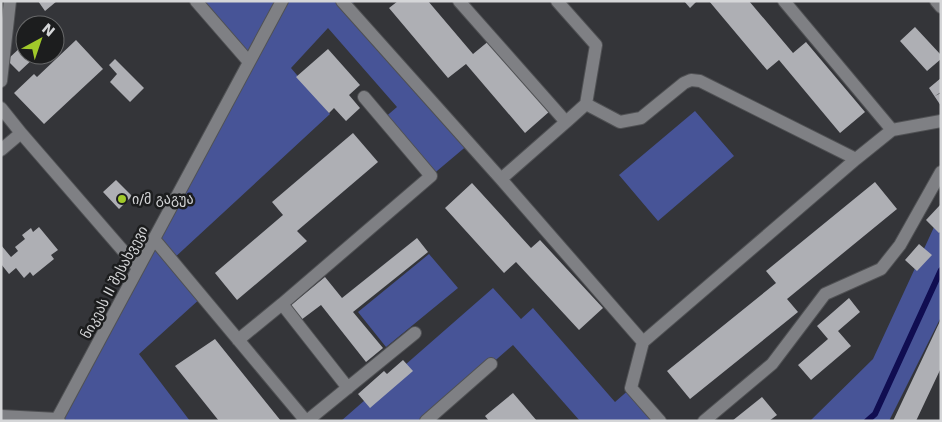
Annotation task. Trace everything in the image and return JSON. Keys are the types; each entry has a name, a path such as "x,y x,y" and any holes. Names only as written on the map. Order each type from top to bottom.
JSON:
{"street":[{"path":"1,81 10,1"},
{"path":"196,1 249,62"},
{"name":"ნიკეას II შესახვევი","path":"1,416 58,420 282,1"},
{"path":"342,1 643,342"},
{"path":"459,1 566,122"},
{"path":"501,179 586,104 596,44 557,1"},
{"path":"784,1 892,130"},
{"path":"936,1 941,7"},
{"path":"586,104 620,122 641,118 684,83 691,80 700,82 856,159"},
{"path":"238,340 431,176 364,97"},
{"path":"1,108 21,134 138,268"},
{"path":"660,421 631,388 643,342 892,130 941,121"},
{"path":"1,150 21,134"},
{"path":"704,421 772,364 825,294 881,269 900,245 941,172"},
{"path":"154,238 307,421 415,333"},
{"path":"282,304 348,388"},
{"path":"426,421 490,364"}],"shaded area":[{"path":"196,1 355,1 348,7 469,144 431,176 383,119 397,107 328,28 291,68 330,114 172,260 202,297 139,354 190,421 59,421 249,62"},
{"path":"695,111 734,156 658,221 619,175"},
{"path":"941,212 941,317 889,421 810,421 873,359"},
{"path":"429,254 458,288 386,347 358,312"},
{"path":"493,288 521,319 533,308 615,402 631,388 660,421 580,421 513,345 426,421 341,421"}],"building":[{"path":"38,1 57,1 45,11"},
{"path":"398,1 428,1 473,54 490,40 550,111 525,133 466,64 448,78 389,8"},
{"path":"684,1 697,1 690,8"},
{"path":"709,1 749,1 793,53 806,42 865,112 840,133 779,60 767,70"},
{"path":"915,27 941,55 941,59 927,71 900,41"},
{"path":"76,40 103,69 44,124 14,93 34,74 37,77 50,65 65,65 65,50"},
{"path":"328,49 360,85 349,95 360,108 346,121 334,108 329,113 296,77"},
{"path":"15,52 15,65 26,65 19,72 7,60"},
{"path":"115,59 144,88 130,102 110,82 117,74 109,65"},
{"path":"941,78 941,92 935,96 941,93 941,106 929,88"},
{"path":"353,133 378,162 297,231 307,241 237,300 215,273 283,215 272,202"},
{"path":"116,180 132,196 119,209 103,192"},
{"path":"875,182 897,209 787,299 798,312 690,399 667,371 776,283 766,271"},
{"path":"472,183 531,248 540,240 603,308 579,330 516,262 504,273 445,208"},
{"path":"941,204 941,231 939,233 926,220"},
{"path":"39,227 58,250 51,255 54,259 33,276 30,272 24,278 16,268 9,274 1,264 1,245 11,257 18,251 15,247 25,239 22,235 31,228 33,232"},
{"path":"417,238 428,252 353,312 383,348 366,362 321,305 301,320 290,306 325,277 342,298"},
{"path":"919,244 932,255 917,271 905,260"},
{"path":"849,298 860,312 838,331 851,346 811,380 798,365 828,339 817,326"},
{"path":"941,319 941,368 916,421 893,421"},
{"path":"215,339 281,421 219,421 175,366"},
{"path":"403,360 413,371 370,408 358,394 384,371 387,374"},
{"path":"513,393 537,421 489,421 485,416"},
{"path":"762,397 777,415 769,421 732,421"}],"waterway":[{"path":"867,421 875,414 941,270"}],"place":[{"name":"ი/მ გაგუა","path":"122,199"}]}
